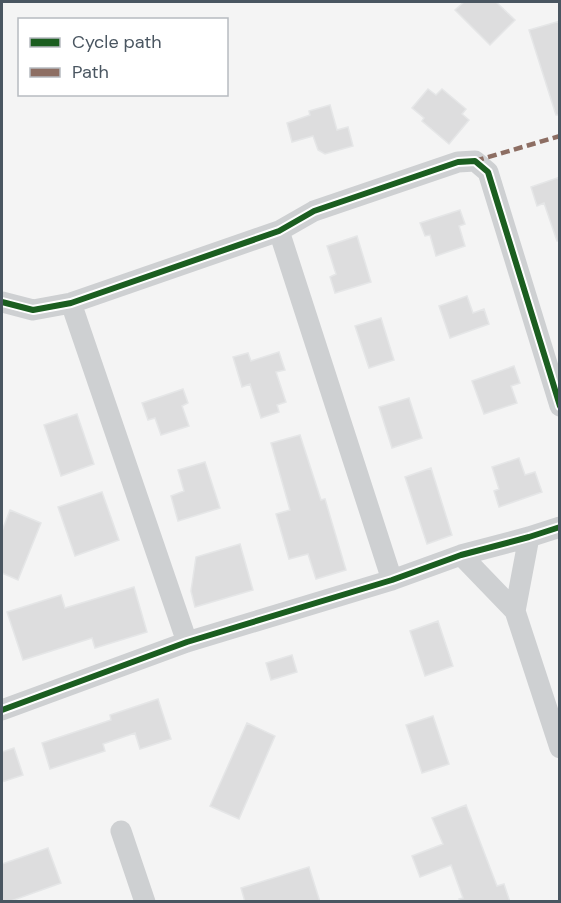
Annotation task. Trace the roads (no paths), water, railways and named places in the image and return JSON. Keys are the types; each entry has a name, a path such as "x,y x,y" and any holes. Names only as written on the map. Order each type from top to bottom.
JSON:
{"street":[{"path":"2,302 33,310 70,303 279,231 314,211 351,197 458,162 475,161 488,172 560,406"},
{"path":"279,231 392,580"},
{"path":"70,303 187,642"},
{"path":"3,706 187,642 392,580 461,555 560,527"},
{"path":"515,610 529,537"},
{"path":"461,555 515,610 560,748"},
{"path":"121,831 145,902"}]}
